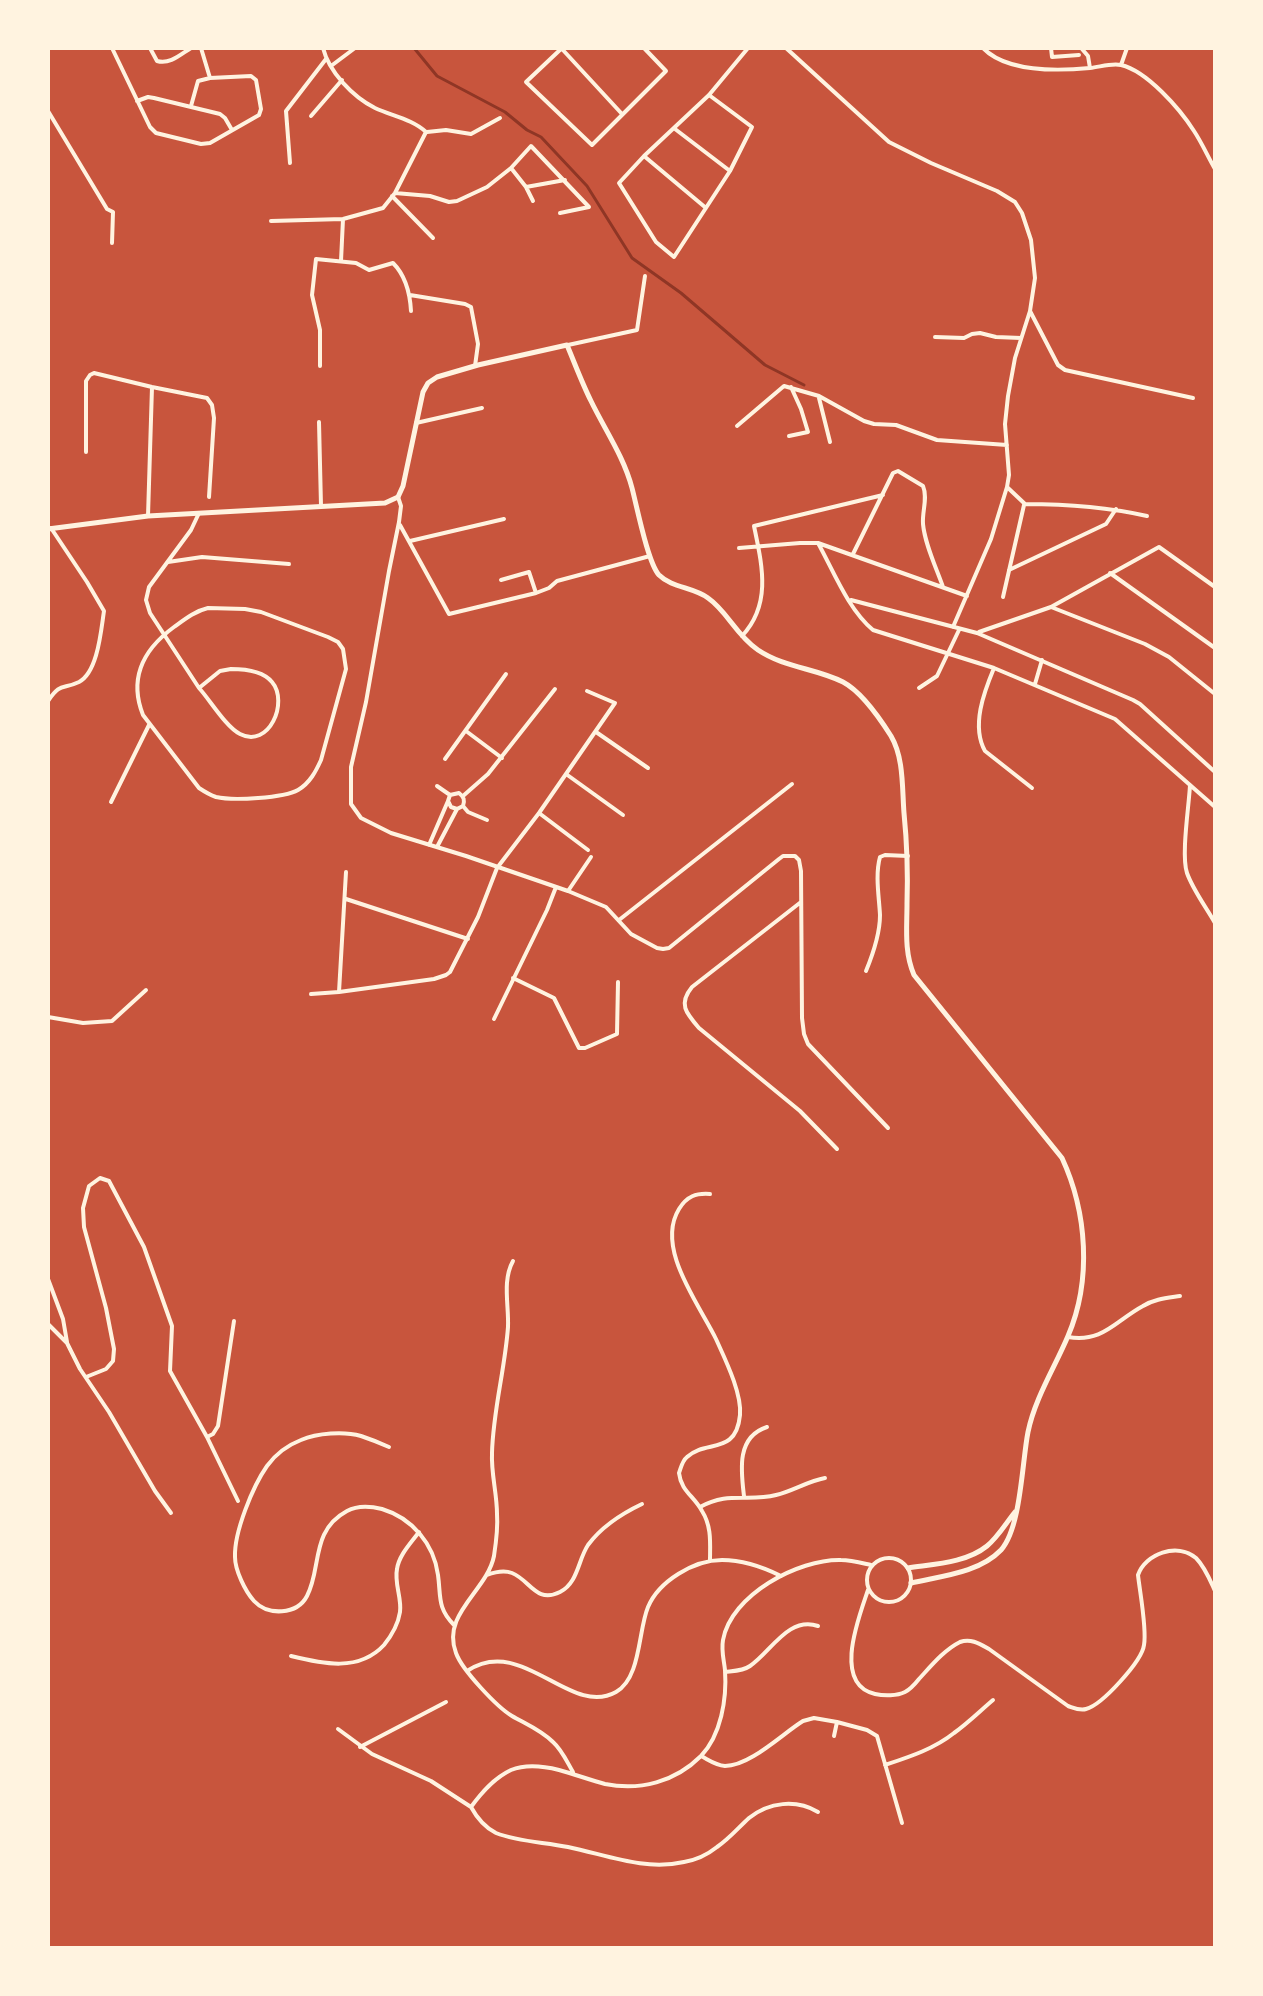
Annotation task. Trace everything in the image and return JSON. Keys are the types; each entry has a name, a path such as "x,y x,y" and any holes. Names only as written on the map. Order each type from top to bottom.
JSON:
{"street":[{"path":"112,48 150,127 156,133 201,144 210,143 259,115 261,109 256,80 251,76 198,81 191,106"},
{"path":"150,48 157,61 162,63 191,48"},
{"path":"201,48 210,78"},
{"path":"323,48 331,66 359,98 426,132 446,130 471,134 500,118"},
{"path":"331,66 355,48"},
{"path":"622,114 562,48 526,82 592,145 666,71 644,48"},
{"path":"709,95 752,127 730,171 674,257 656,242 619,183 709,95 748,48"},
{"path":"786,48 889,142 1015,202 1022,213 1034,257 1035,278 1030,311 1008,396 1005,424 1007,487 948,654 937,676 919,688"},
{"path":"983,48 1000,61 1017,65 1080,68 1121,65 1143,76 1194,130 1215,169"},
{"path":"1051,48 1052,57 1079,55"},
{"path":"1080,68 1082,48 1088,56 1090,68"},
{"path":"1121,65 1127,48"},
{"path":"290,163 286,111 326,59"},
{"path":"311,116 342,80"},
{"path":"137,101 148,97 220,114 232,130"},
{"path":"48,111 105,206 114,214 112,243"},
{"path":"674,128 730,171"},
{"path":"271,221 343,219 383,208 426,132"},
{"path":"393,195 430,196 449,202 457,201 487,187 511,168 531,146 589,207 560,213"},
{"path":"644,156 706,208"},
{"path":"511,168 533,201"},
{"path":"526,187 565,180"},
{"path":"393,195 433,238"},
{"path":"341,261 343,219"},
{"path":"320,366 320,330 312,295 316,259 356,263 369,270 393,263 404,278 411,311"},
{"path":"645,276 637,330 474,366 437,377 428,383 423,392 407,473 398,497 401,506 399,522 351,767 351,804 361,818 391,833 568,891 606,907 631,934 663,949 669,948 779,859 795,856 801,866 804,1034 808,1044 888,1128"},
{"path":"410,295 467,305 473,313 478,344 474,366"},
{"path":"1030,311 1058,365 1065,370 1193,398"},
{"path":"935,337 964,338 980,333 1021,338"},
{"path":"567,345 590,400 625,465 656,572 675,584 706,596 742,637 759,650 778,661 845,683 863,698 892,738 902,780 908,856 907,949 910,966 914,975 1062,1158 1073,1181 1081,1227 1082,1293 1068,1337 1028,1430 1016,1511 1008,1541 990,1561 974,1568 911,1583"},
{"path":"86,452 86,381 94,373 207,398 212,405 214,418 209,497"},
{"path":"737,426 784,386 819,396 874,424 896,425 937,440 1007,445"},
{"path":"148,516 152,387"},
{"path":"789,436 808,432 791,387"},
{"path":"819,396 830,442"},
{"path":"416,423 482,408"},
{"path":"319,422 321,506"},
{"path":"853,554 895,471 898,471 925,490 924,532 943,587"},
{"path":"1007,487 1025,504 1116,509 1147,516"},
{"path":"742,637 755,621 761,603 763,583 754,526 883,495"},
{"path":"48,701 57,688 81,681 90,669 95,659 104,611 49,529 148,516 385,503 398,497"},
{"path":"1003,597 1025,504"},
{"path":"1009,570 1106,524 1116,509"},
{"path":"199,513 191,530 149,587 146,600 150,613 199,688 239,734 259,736 267,730 277,712 277,691 272,682 258,673 226,669 199,688"},
{"path":"410,541 504,519"},
{"path":"399,522 449,614 536,593 557,581 650,556"},
{"path":"739,548 818,543 967,596"},
{"path":"818,543 849,600 873,630 994,668 1115,719 1215,807"},
{"path":"977,633 1051,607 1159,547 1215,587"},
{"path":"168,562 202,557 289,564"},
{"path":"501,580 529,572 536,593"},
{"path":"1110,573 1215,648"},
{"path":"849,600 977,633 1140,704 1215,772"},
{"path":"1051,607 1145,644 1169,657 1215,693"},
{"path":"208,608 245,609 261,612 338,642 343,649 346,669 321,760 315,773 297,791 268,797 220,798 199,788 149,725 138,702 139,671 147,655 165,634 188,616 208,608"},
{"path":"1035,684 1042,660"},
{"path":"994,668 983,694 981,744 985,751 1032,788"},
{"path":"445,759 506,674"},
{"path":"463,796 478,785 502,758 555,689"},
{"path":"311,994 446,975 468,939 497,868 615,703 587,691"},
{"path":"111,802 149,725"},
{"path":"466,731 502,758"},
{"path":"596,732 648,768"},
{"path":"566,774 623,815"},
{"path":"1190,783 1186,869 1215,923"},
{"path":"619,920 792,784"},
{"path":"437,786 449,798 451,807 457,809"},
{"path":"429,845 449,798 459,793 465,801 463,806 457,809 437,847"},
{"path":"463,806 468,812 487,820"},
{"path":"539,813 588,850"},
{"path":"866,971 880,919 878,862 885,855 908,856"},
{"path":"568,891 591,857"},
{"path":"339,992 346,872"},
{"path":"494,1019 556,887"},
{"path":"346,899 468,939"},
{"path":"801,902 692,987 686,994 684,1005 699,1028 800,1111 837,1149"},
{"path":"513,978 554,998 579,1048 617,1034 618,982"},
{"path":"48,1017 83,1023 112,1021 146,990"},
{"path":"86,1377 106,1369 113,1361 114,1349 84,1227 83,1208 89,1186 100,1178 109,1181 144,1247 172,1326 170,1371 238,1501"},
{"path":"710,1194 695,1193 680,1206 671,1230 678,1266 717,1341 740,1400 735,1433 716,1447 685,1454 679,1473 683,1489 700,1507 708,1524 711,1534 710,1561"},
{"path":"513,1261 507,1271 508,1326 492,1450 498,1512 494,1558 487,1575 454,1625 455,1651 467,1671 500,1708 544,1733 556,1744 573,1773"},
{"path":"48,1279 63,1319 67,1343"},
{"path":"1068,1337 1081,1339 1096,1336 1143,1305 1180,1296"},
{"path":"207,1437 218,1426 234,1321"},
{"path":"48,1324 67,1343 171,1513"},
{"path":"744,1496 741,1466 746,1445 758,1430 767,1427"},
{"path":"389,1447 359,1435 317,1436 286,1448 268,1464 252,1491 237,1541 235,1559 242,1581 254,1601 265,1608 276,1612 293,1608 304,1601 309,1592 318,1548 327,1530 346,1511 358,1506 372,1506 401,1516 429,1544 438,1571 441,1608 454,1625"},
{"path":"700,1507 721,1498 770,1496 825,1478"},
{"path":"487,1575 512,1573 541,1594 560,1592 574,1578 586,1548 594,1538 615,1518 642,1504"},
{"path":"908,1568 975,1554 997,1536 1016,1511"},
{"path":"291,1656 323,1664 345,1664 365,1660 377,1652 390,1638 398,1622 401,1607 397,1570 403,1553 419,1532"},
{"path":"871,1565 851,1659 859,1686 881,1696 907,1691 938,1659 965,1640 978,1642 989,1649 1068,1706 1077,1710 1086,1709 1100,1701 1141,1654 1145,1642 1138,1575 1148,1559 1176,1551 1192,1555 1203,1567 1215,1591"},
{"path":"471,1807 484,1789 511,1770 522,1767 543,1766 628,1787 667,1779 684,1770 701,1756 718,1729 725,1672 723,1638 739,1607 781,1576 802,1567 842,1560 871,1565 890,1558 908,1568 911,1583 904,1596 890,1602 880,1601 868,1590"},
{"path":"467,1671 476,1665 496,1661 517,1663 559,1685 587,1695 615,1693 631,1675 645,1615 655,1594 675,1576 710,1561 724,1560 760,1567 781,1576"},
{"path":"725,1672 752,1665 776,1640 801,1625 818,1626"},
{"path":"885,1765 939,1743 993,1700"},
{"path":"360,1747 446,1702"},
{"path":"701,1756 715,1764 727,1766 740,1763 803,1721 814,1718 867,1730 877,1736 902,1823"},
{"path":"834,1736 837,1722"},
{"path":"338,1729 360,1747 438,1785 471,1807 481,1823 493,1832 513,1839 567,1847 632,1863 667,1866 703,1856 751,1817 778,1804 804,1805 818,1812"}],"waterway":[{"path":"414,48 437,76 505,112 541,137 587,186 632,258 681,293 765,365 804,385"}]}
